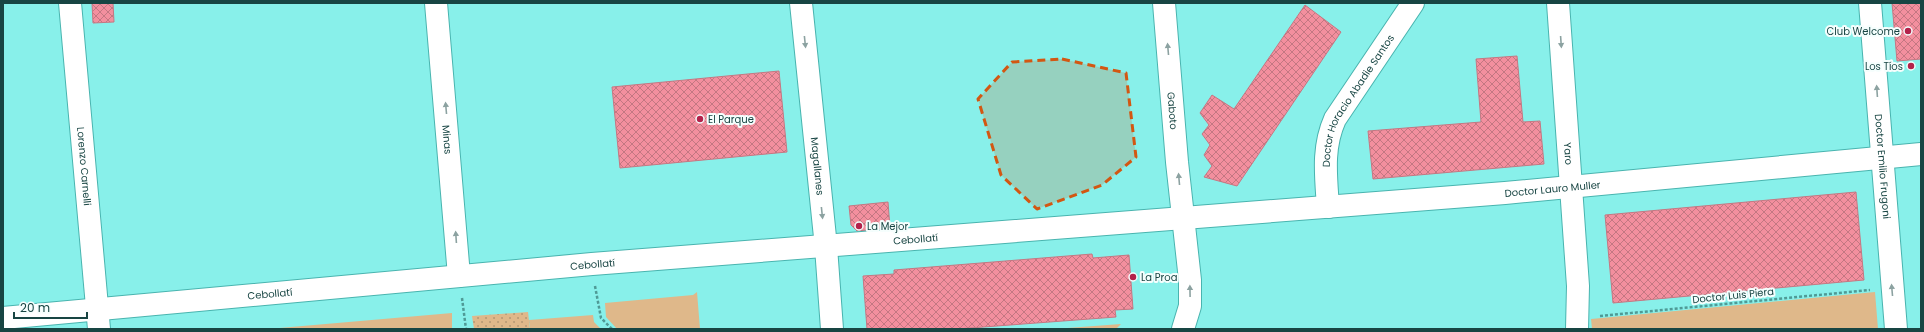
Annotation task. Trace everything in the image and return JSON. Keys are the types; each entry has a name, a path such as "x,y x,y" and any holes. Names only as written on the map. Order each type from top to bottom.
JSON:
{"street":[{"name":"Lorenzo Carnelli","path":"70,3 98,319"},
{"name":"Minas","path":"436,3 459,276"},
{"name":"Magallanes","path":"801,3 826,247 832,329"},
{"name":"Gaboto","path":"1164,3 1183,217"},
{"name":"Doctor Horacio Abadie Santos","path":"1328,207 1325,167 1327,142 1335,119 1414,3"},
{"name":"Yaro","path":"1558,3 1578,286 1577,324"},
{"name":"Doctor Emilio Frugoni","path":"1870,3 1881,157 1896,329"},
{"name":"Doctor Lauro Muller","path":"1183,217 1572,187 1921,154"},
{"name":"Cebollatí","path":"3,318 98,319 459,276 1183,217"},
{"path":"1183,217 1190,280 1190,306 1183,329"}],"path":[{"path":"592,264 601,318 612,329"},
{"path":"459,276 466,329"},
{"name":"Doctor Luis Piera","path":"1577,324 1892,288"}],"highlighted area":[{"path":"1062,59 1126,73 1136,157 1102,185 1037,209 1001,175 978,99 1012,62"}],"shaded area":[{"path":"697,292 700,329 617,329 606,317 605,303 693,295"},
{"path":"1875,292 1878,329 1592,329 1591,319"},
{"path":"528,312 530,329 474,329 472,316"},
{"path":"452,313 452,329 268,329"},
{"path":"593,315 594,322 601,329 530,329 529,320"},
{"path":"1121,324 1116,329 1054,329"}],"building":[{"path":"92,3 113,3 114,22 93,23"},
{"name":"Club Welcome","path":"1892,3 1921,3 1921,59 1897,61"},
{"path":"1305,5 1341,32 1237,186 1204,177 1212,166 1204,155 1210,145 1202,134 1209,125 1200,113 1212,95 1234,109"},
{"path":"1517,56 1523,122 1540,121 1544,164 1373,179 1368,131 1481,122 1476,59"},
{"name":"El Parque","path":"779,71 787,152 620,168 612,87"},
{"path":"1856,192 1864,280 1613,303 1605,215"},
{"path":"888,202 890,228 857,231 851,225 849,206"},
{"path":"1092,254 1093,258 1129,255 1133,309 1115,310 1116,317 957,329 867,329 863,276 894,274 894,270"}],"place":[{"name":"Club Welcome","path":"1908,31"},
{"name":"Los Tíos","path":"1911,66"},
{"name":"El Parque","path":"700,119"},
{"name":"La Mejor","path":"859,226"},
{"name":"La Proa","path":"1133,277"}]}
